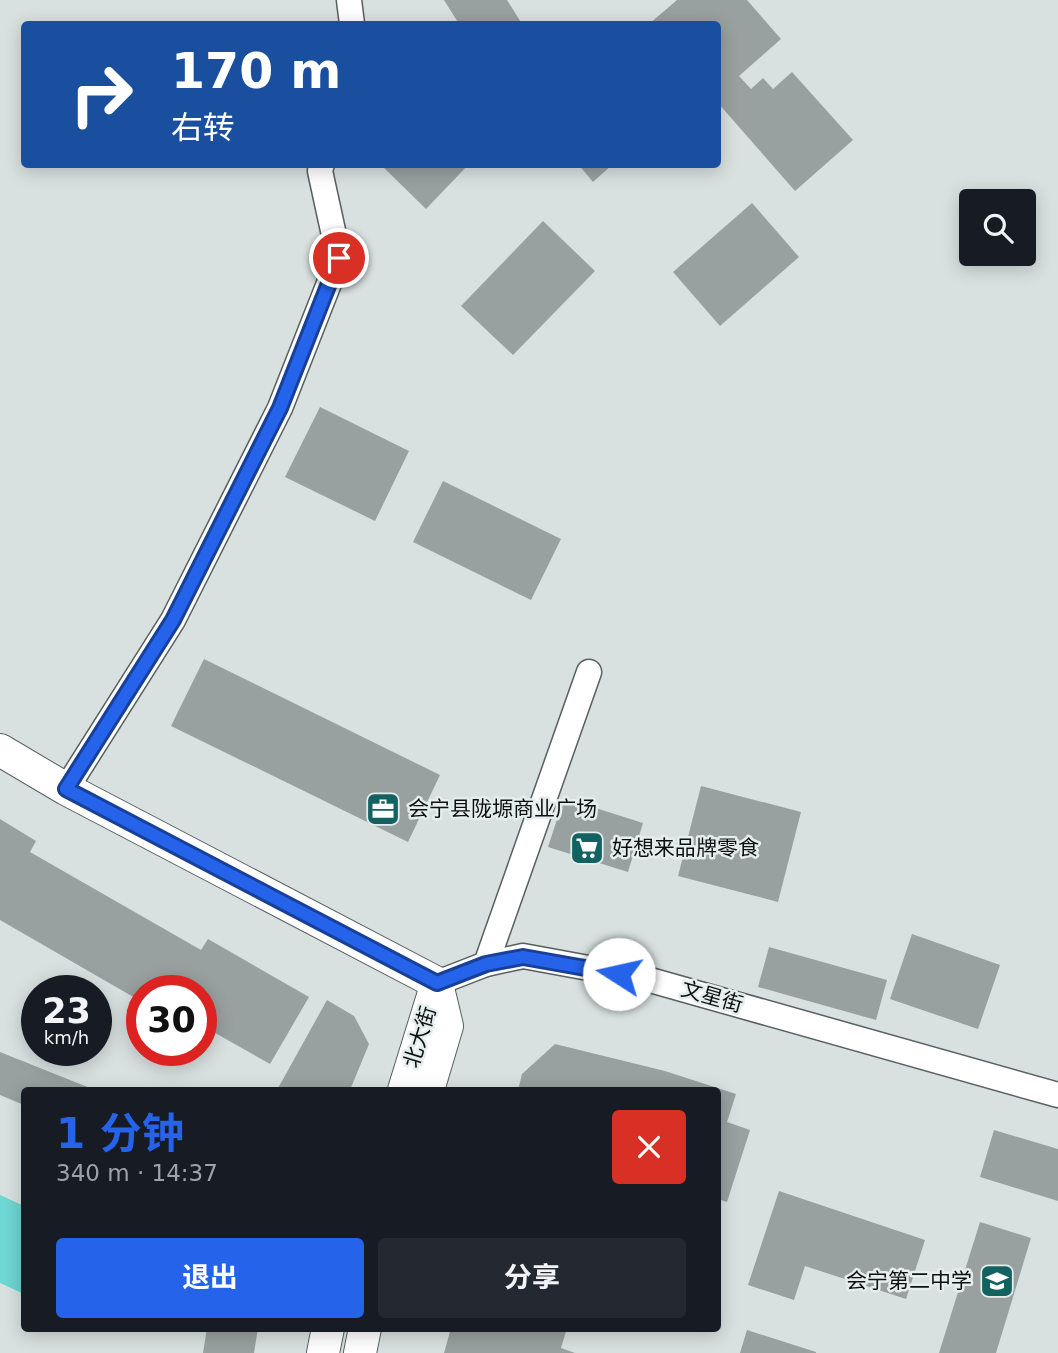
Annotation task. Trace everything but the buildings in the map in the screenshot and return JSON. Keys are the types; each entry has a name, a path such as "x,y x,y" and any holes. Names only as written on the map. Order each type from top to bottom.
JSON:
{"main road":[{"path":"0,750 66,789 437,983 447,1026 429,1087"},
{"name":"北大街","path":"405,1087 437,983"},
{"path":"323,1353 327,1332"},
{"path":"360,1353 364,1332"}],"street":[{"path":"349,0 352,21"},
{"path":"66,789 173,620 280,408 339,258 321,168"},
{"path":"486,964 589,672"},
{"name":"文星街","path":"437,983 486,964 523,957 643,978 1058,1095"}],"shaded area":[{"path":"0,1195 21,1205 21,1293 0,1283"}],"place":[{"name":"会宁县陇塬商业广场","path":"383,809"},
{"name":"好想来品牌零食","path":"587,848"},
{"name":"会宁第二中学","path":"997,1281"}],"route":[{"path":"339,258 280,408 173,620 66,789 437,983 486,964 523,957 619,974"}]}
